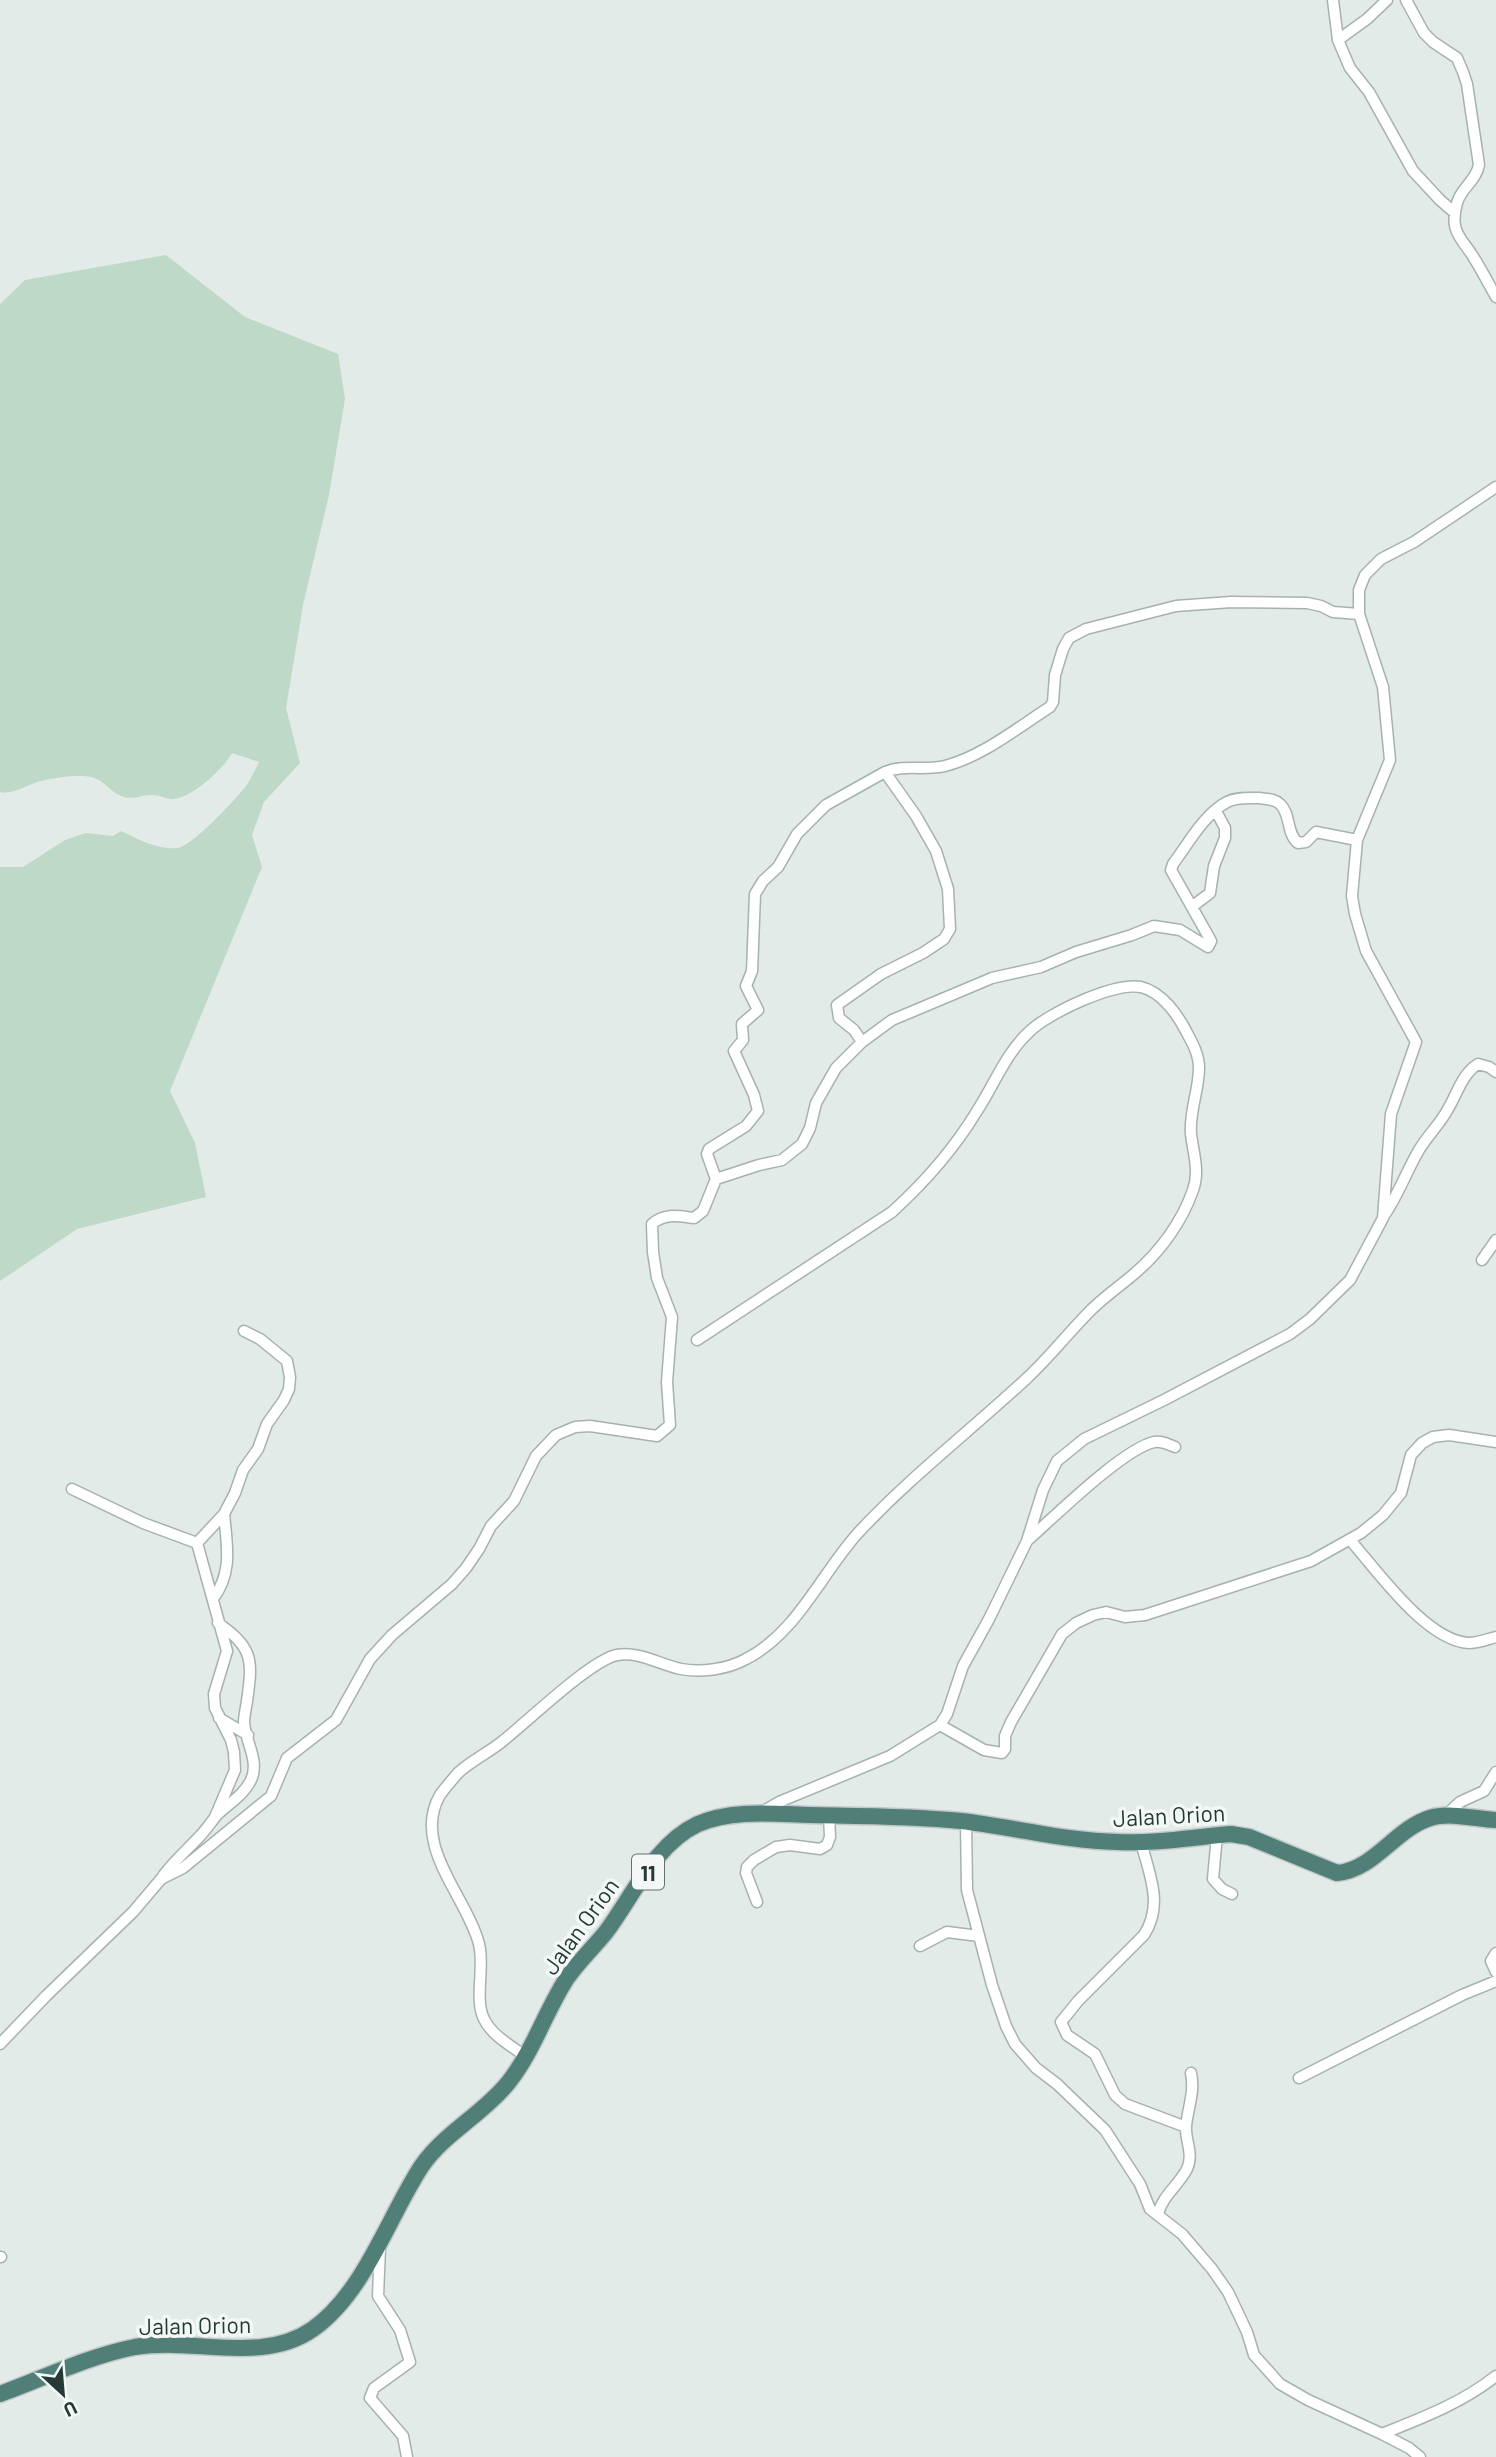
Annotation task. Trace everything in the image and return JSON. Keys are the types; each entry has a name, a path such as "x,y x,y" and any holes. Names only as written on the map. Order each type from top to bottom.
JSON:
{"highway":[{"name":"Jalan Orion","path":"0,2395 132,2348 173,2344 252,2348 274,2345 309,2332 338,2305 380,2241 399,2202 431,2152 507,2084 526,2057 567,1979 607,1930 664,1850 696,1825 733,1815 760,1813 906,1816 965,1821 1096,1840 1141,1842 1231,1833 1249,1837 1337,1873 1351,1872 1410,1827 1431,1818 1445,1815 1496,1819"}],"street":[{"path":"1334,0 1338,40 1350,68 1369,92 1413,171 1455,213"},
{"path":"1338,40 1387,0"},
{"path":"1406,0 1424,33 1457,58 1467,84 1479,165 1477,175 1457,201 1454,228 1496,297"},
{"path":"1383,1218 1391,1114 1416,1042 1392,1002 1360,936 1352,896 1357,839 1390,760 1383,687 1359,614 1359,590 1365,575 1381,559 1414,542 1496,487"},
{"path":"161,1879 183,1868 271,1796 287,1758 336,1720 370,1659 392,1635 452,1584 466,1568 480,1549 491,1526 514,1501 537,1456 556,1435 575,1427 590,1426 657,1436 670,1425 667,1382 672,1317 657,1278 652,1224 656,1220 673,1215 694,1218 703,1211 716,1180 707,1154 709,1150 746,1126 758,1111 754,1095 734,1051 743,1040 743,1024 758,1010 746,986 752,971 755,894 763,881 778,867 797,834 826,806 885,772 895,768 946,766 995,743 1050,707 1053,702 1055,675 1063,649 1069,638 1086,629 1176,606 1231,602 1307,603 1333,612 1359,614"},
{"path":"862,1042 854,1030 839,1018 837,1004 881,974 923,953 944,939 950,929 948,889 936,851 916,816 885,772"},
{"path":"716,1180 782,1160 802,1144 810,1128 816,1103 836,1068 862,1042 892,1020 992,978 1041,967 1076,952 1154,926 1180,930 1208,947 1211,941 1171,870 1202,827 1228,801 1269,799 1283,807 1292,838 1298,843 1306,842 1316,832 1357,839"},
{"path":"1193,905 1210,893 1214,866 1225,838 1225,828 1216,811"},
{"path":"526,2057 495,2033 483,2018 479,1943 452,1889 430,1831 433,1811 442,1792 461,1770 502,1742 592,1668 616,1655 658,1661 684,1670 719,1669 759,1652 785,1629 854,1538 889,1500 1022,1383 1054,1353 1091,1309 1160,1248 1195,1187 1196,1166 1190,1129 1199,1068 1197,1053 1178,1016 1156,995 1142,987 1091,997 1060,1009 1029,1031 945,1156 916,1190 892,1212 697,1340"},
{"path":"760,1813 779,1802 890,1756 940,1725 947,1714 963,1666 1027,1541 1043,1490 1057,1461 1084,1438 1164,1400 1290,1334 1310,1319 1350,1280 1383,1218 1398,1197 1405,1175 1421,1146 1448,1110 1468,1070 1478,1065 1489,1067 1496,1072"},
{"path":"1482,1260 1496,1240"},
{"path":"197,1543 224,1514 243,1470 258,1449 267,1424 289,1389 287,1361 260,1339 244,1331"},
{"path":"940,1725 984,1750 1002,1753 1005,1749 1005,1736 1033,1683 1062,1634 1076,1623 1106,1612 1125,1617 1145,1615 1311,1561 1350,1540 1383,1515 1401,1493 1411,1455 1422,1443 1433,1437 1448,1436 1496,1443"},
{"path":"1027,1541 1126,1457 1155,1442 1175,1447"},
{"path":"72,1489 144,1523 197,1543"},
{"path":"214,1599 225,1580 227,1569 224,1514"},
{"path":"1350,1540 1410,1611 1440,1633 1468,1643 1496,1637"},
{"path":"197,1543 227,1651 214,1694 215,1708 231,1740 235,1770 215,1817"},
{"path":"0,2044 134,1912 175,1860 202,1835 215,1817 251,1780 254,1769 244,1723 251,1664 239,1637 218,1623"},
{"path":"219,1717 248,1735"},
{"path":"1445,1815 1460,1802 1485,1791 1496,1772"},
{"path":"757,1902 746,1873 747,1867 776,1847 790,1845 820,1849 827,1845 830,1836 829,1815"},
{"path":"965,1821 968,1890 992,1985 1015,2044 1037,2068 1105,2130 1140,2185 1150,2208 1182,2234 1212,2269 1233,2302 1254,2355 1280,2384 1409,2448 1419,2457"},
{"path":"1217,1835 1213,1879 1222,1889 1232,1894"},
{"path":"1141,1842 1155,1893 1152,1922 1144,1935 1078,2001 1061,2022 1067,2035 1095,2054 1115,2095 1125,2104 1186,2127"},
{"path":"920,1946 947,1932 979,1936"},
{"path":"1496,1952 1491,1961 1496,1972"},
{"path":"1299,2078 1462,1995 1496,1981"},
{"path":"1158,2214 1162,2201 1187,2168 1191,2155 1186,2127 1194,2086 1191,2073"},
{"path":"380,2241 378,2296 400,2330 410,2362 374,2388 370,2398 403,2436 407,2457"},
{"path":"1382,2434 1460,2401 1496,2376"}],"green space":[{"path":"166,255 245,317 338,354 345,399 329,495 303,605 286,708 300,763 264,802 252,835 262,867 170,1091 195,1143 206,1197 77,1229 0,1281 0,867 23,867 65,840 86,833 113,836 121,831 155,846 178,848 203,831 233,801 248,783 259,762 232,753 207,781 190,793 174,799 153,795 133,798 121,796 93,777 87,776 55,778 10,792 0,792 0,304 25,280"}]}
